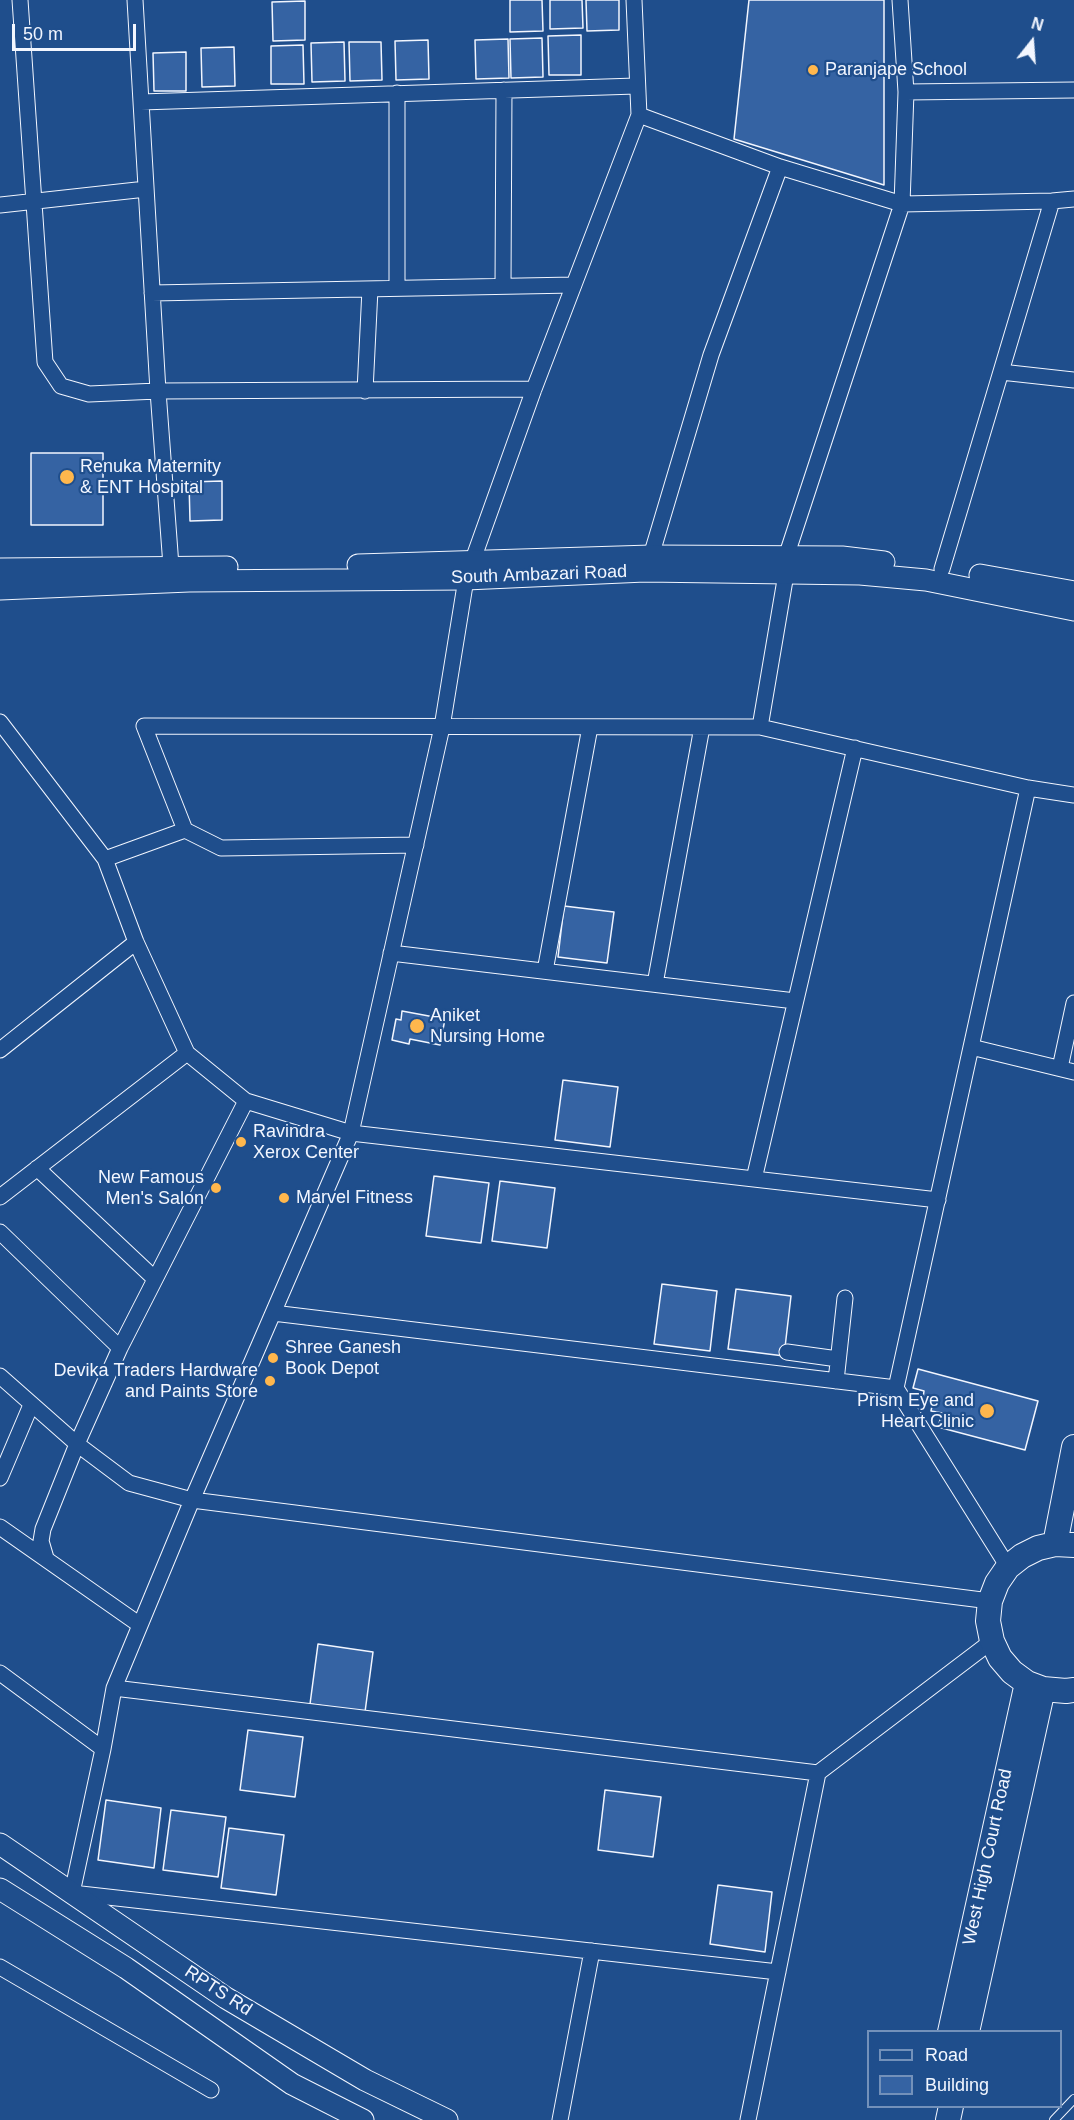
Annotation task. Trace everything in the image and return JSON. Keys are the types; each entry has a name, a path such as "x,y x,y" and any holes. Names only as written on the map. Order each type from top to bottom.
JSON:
{"main road":[{"name":"South Ambazari Road","path":"0,589 469,571 651,556 786,565 926,580 1074,609"},
{"name":"South Ambazari Road","path":"0,569 171,566 469,571 645,571 786,565 842,557 942,569 1074,592"},
{"path":"1074,1447 1069,1542 1038,1548 1022,1556 1008,1567 996,1583 990,1601 988,1621 992,1641 1000,1658 1012,1672 1035,1686 1066,1691 1074,1690"},
{"name":"West High Court Road","path":"950,2030 1035,1686"},
{"name":"West High Court Road","path":"967,2030 1035,1686"},
{"name":"RPTS Rd","path":"0,1844 226,1998 365,2080 447,2120"},
{"path":"0,1889 126,1968 292,2084 363,2120"}],"street":[{"path":"20,0 45,362 62,386 89,394 534,389"},
{"path":"135,0 158,392 171,566"},
{"path":"634,0 639,115 534,389 469,571 442,727 351,1133 192,1500 114,1688 72,1893 778,1972"},
{"path":"760,727 786,565 902,204 906,92 900,0"},
{"path":"141,102 636,86"},
{"path":"503,286 504,90"},
{"path":"906,92 1074,90"},
{"path":"397,93 397,288"},
{"path":"639,115 780,167 902,204 1074,199"},
{"path":"651,556 711,355 780,167"},
{"path":"0,205 146,189"},
{"path":"942,569 1052,201"},
{"path":"152,292 574,285"},
{"path":"365,391 370,289"},
{"path":"1001,372 1074,380"},
{"path":"0,722 105,859 136,942 187,1053 246,1101 351,1133 938,1200"},
{"path":"416,845 221,848 185,830 144,726 760,727 1028,788 1074,795"},
{"path":"544,971 590,727"},
{"path":"655,984 702,727"},
{"path":"754,1179 855,748"},
{"path":"1008,1567 896,1388 1028,788"},
{"path":"105,859 185,830"},
{"path":"0,1050 136,942"},
{"path":"391,953 795,1001"},
{"path":"972,1047 1067,1070 1074,1002"},
{"path":"0,1197 187,1053"},
{"path":"46,1558 41,1541 43,1528 77,1444 120,1348 246,1101"},
{"path":"37,1168 155,1279"},
{"path":"0,1232 120,1348"},
{"path":"836,1381 845,1298"},
{"path":"273,1313 896,1388"},
{"path":"787,1352 838,1359"},
{"path":"0,1376 77,1444 129,1483 192,1500 990,1601"},
{"path":"0,1478 31,1405"},
{"path":"0,1527 140,1625"},
{"path":"748,2120 818,1773 992,1641"},
{"path":"0,1673 103,1749"},
{"path":"114,1688 818,1773"},
{"path":"560,2120 592,1951"},
{"path":"0,1967 211,2090"}],"lane":[{"path":"1054,2120 1074,2099"}],"building":[{"path":"510,0 542,0 543,31 510,32"},
{"path":"550,0 582,0 583,28 550,29"},
{"path":"586,0 619,0 619,30 587,31"},
{"name":"Paranjape School","path":"749,0 884,0 884,185 734,139"},
{"path":"305,1 305,40 273,41 272,2"},
{"path":"581,35 581,75 549,75 548,36"},
{"path":"542,38 543,77 511,78 510,39"},
{"path":"508,39 509,78 476,79 475,40"},
{"path":"428,40 429,79 396,80 395,41"},
{"path":"344,42 345,81 312,82 311,43"},
{"path":"349,42 381,42 382,80 350,81"},
{"path":"303,45 304,84 271,84 271,46"},
{"path":"234,47 235,86 202,87 201,48"},
{"path":"186,52 186,91 154,91 153,53"},
{"path":"31,453 103,453 103,525 31,525"},
{"path":"222,481 222,520 190,521 189,482"},
{"path":"564,906 614,912 607,963 558,957"},
{"path":"402,1011 445,1019 440,1045 410,1039 409,1044 392,1040 396,1019 401,1020"},
{"path":"563,1080 618,1087 610,1147 555,1140"},
{"path":"434,1176 489,1183 481,1243 426,1236"},
{"path":"500,1181 555,1188 547,1248 492,1241"},
{"path":"662,1284 717,1291 710,1351 654,1344"},
{"path":"736,1289 791,1296 784,1356 728,1349"},
{"path":"918,1369 1038,1401 1025,1450 938,1427 942,1413 931,1411 933,1401 923,1398 924,1391 913,1388"},
{"path":"318,1644 373,1652 365,1712 310,1704"},
{"path":"248,1730 303,1737 295,1797 240,1790"},
{"path":"605,1790 661,1797 653,1857 598,1850"},
{"path":"106,1800 161,1808 154,1868 98,1860"},
{"path":"171,1810 226,1817 218,1877 163,1870"},
{"path":"229,1828 284,1835 276,1895 221,1888"},
{"path":"718,1885 772,1892 765,1952 710,1944"}],"place":[{"name":"Paranjape School","path":"813,70"},
{"name":"Renuka Maternity & ENT Hospital","path":"67,477"},
{"name":"Aniket Nursing Home","path":"417,1026"},
{"name":"Ravindra Xerox Center","path":"241,1142"},
{"name":"New Famous Men's Salon","path":"216,1188"},
{"name":"Marvel Fitness","path":"284,1198"},
{"name":"Shree Ganesh Book Depot","path":"273,1358"},
{"name":"Devika Traders Hardware and Paints Store","path":"270,1381"},
{"name":"Prism Eye and Heart Clinic","path":"987,1411"}]}
